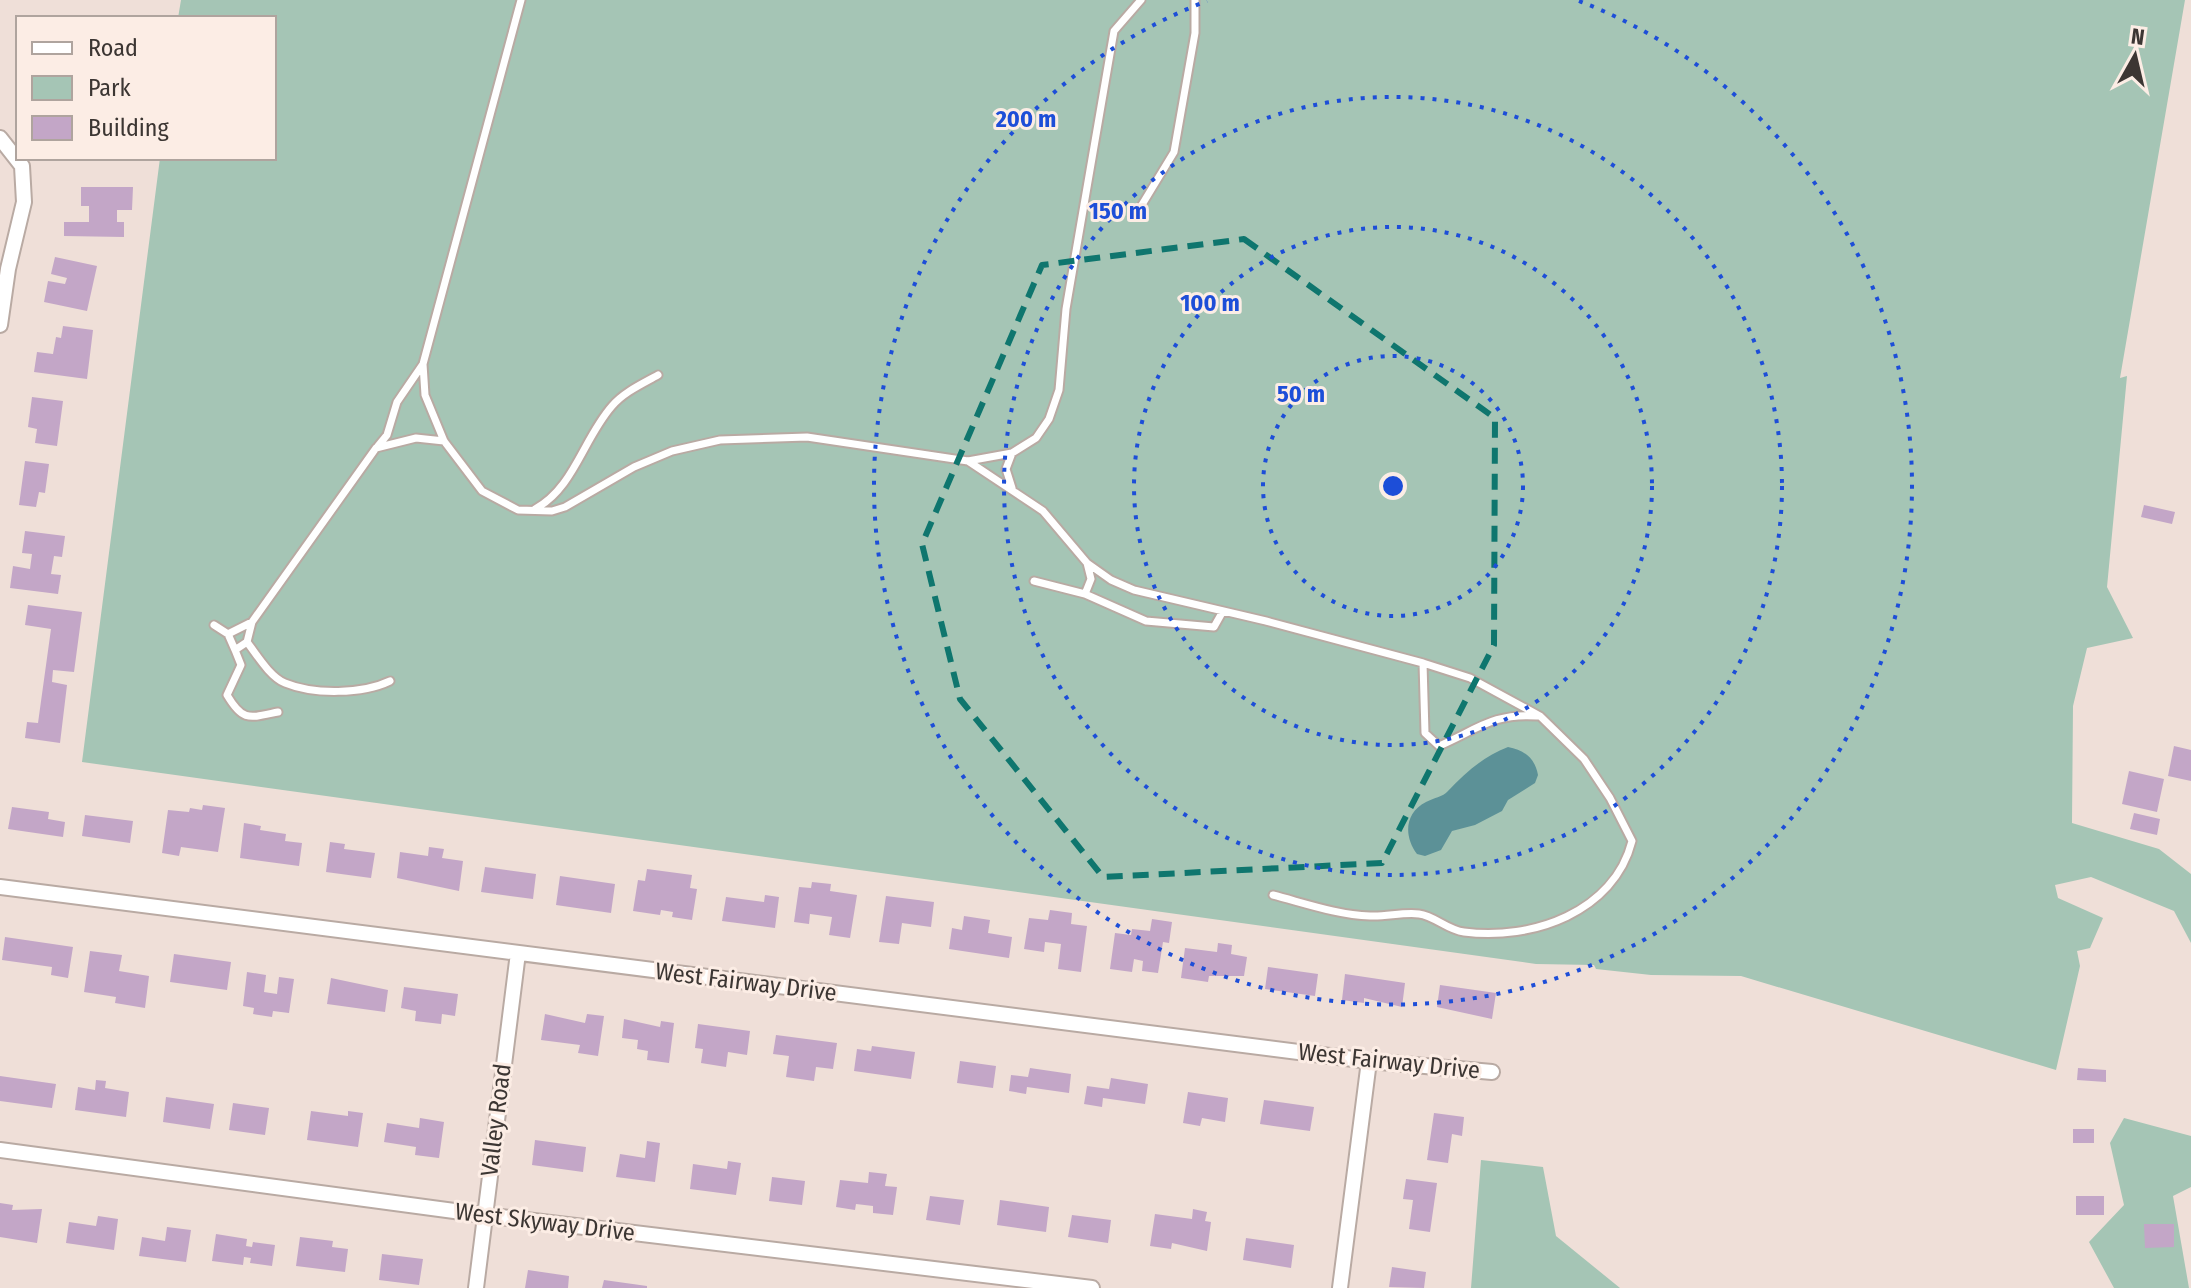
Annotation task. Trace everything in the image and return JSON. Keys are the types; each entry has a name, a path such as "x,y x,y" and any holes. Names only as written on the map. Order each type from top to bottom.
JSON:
{"street":[{"path":"1,138 16,158"},
{"path":"0,325 8,269 24,202 22,166 18,160"},
{"name":"West Fairway Drive","path":"0,887 1369,1061 1492,1072"},
{"name":"Valley Road","path":"476,1288 518,953"},
{"path":"1340,1288 1369,1061"},
{"name":"West Skyway Drive","path":"0,1150 484,1215 1092,1288"}],"lane":[{"path":"521,0 423,364 425,395 444,441 482,491 502,504 533,510 565,507 634,467 672,451 720,440 807,437 968,461 1012,453 1036,438 1049,419 1059,390 1066,309 1114,31 1141,0"},
{"path":"1140,208 1174,152 1195,33 1195,0"},
{"path":"235,650 247,642 252,622 387,435 397,402 423,364"},
{"path":"533,510 562,491 589,438 613,405 658,375"},
{"path":"376,448 416,438 444,441"},
{"path":"1012,453 1006,469 1013,490"},
{"path":"968,461 1043,511 1087,563 1134,590 1423,663 1470,678 1540,716 1584,759 1610,798 1632,841 1618,878 1587,906 1561,920 1521,930 1483,933 1447,927 1427,915 1369,916 1273,895"},
{"path":"1085,594 1091,579 1087,563"},
{"path":"1034,581 1085,594 1146,621 1214,627 1223,611"},
{"path":"228,634 252,622"},
{"path":"214,625 228,634 241,665 227,695 237,712 249,718 278,712"},
{"path":"247,642 285,683 342,692 374,689 390,681"},
{"path":"1423,663 1425,733 1439,746 1489,719 1512,714 1540,716"}],"highlighted area":[{"path":"1244,239 1495,418 1494,645 1382,863 1103,877 960,699 922,544 1042,265"}],"green space":[{"path":"181,0 2185,0 2120,378 2127,376 2107,587 2133,638 2087,648 2073,706 2072,823 2159,849 2191,874 2191,943 2174,911 2091,877 2055,885 2058,898 2103,918 2090,948 2077,951 2080,966 2056,1070 1741,976 1651,975 1596,969 1594,965 1536,964 82,762 160,160 276,160 276,16 178,16"},
{"path":"2124,1118 2191,1136 2191,1187 2173,1196 2189,1288 2114,1288 2089,1242 2124,1205 2110,1143"},
{"path":"1481,1160 1543,1167 1556,1236 1620,1288 1471,1288"}],"water":[{"path":"1508,747 1519,750 1531,759 1538,775 1535,783 1508,800 1502,811 1475,825 1452,831 1441,850 1425,856 1417,854 1408,833 1413,812 1446,793 1483,760"}],"building":[{"path":"81,187 133,187 132,210 117,210 117,222 124,222 124,237 64,236 64,222 89,222 89,206 81,206"},
{"path":"55,257 97,266 87,311 44,302 48,281 65,284 67,278 51,274"},
{"path":"63,326 93,330 87,379 34,372 37,352 53,354 56,337 61,338"},
{"path":"32,397 63,401 57,446 35,443 37,429 28,427"},
{"path":"25,461 49,464 45,493 39,492 36,507 19,505"},
{"path":"2144,505 2175,512 2172,524 2141,517"},
{"path":"25,531 65,536 62,557 54,556 51,574 61,575 58,594 10,588 13,566 30,569 32,554 22,553"},
{"path":"28,605 82,612 74,672 53,670 52,682 67,685 60,743 25,738 27,722 38,723 51,629 25,625"},
{"path":"2174,746 2191,750 2191,781 2168,776"},
{"path":"2129,771 2164,779 2157,812 2122,804"},
{"path":"203,805 225,808 218,852 181,847 179,856 162,853 168,810 189,812 190,808 202,810"},
{"path":"12,807 49,812 48,819 65,822 63,837 8,829"},
{"path":"2134,813 2160,819 2157,835 2130,829"},
{"path":"85,815 133,821 130,843 82,836"},
{"path":"244,823 261,826 260,830 286,834 285,841 302,843 299,866 240,858"},
{"path":"330,842 345,844 344,849 375,853 371,878 326,872"},
{"path":"429,847 444,849 442,858 463,861 459,891 397,878 400,852 428,856"},
{"path":"485,867 536,874 533,899 481,892"},
{"path":"647,869 692,875 690,888 697,889 692,920 672,917 673,912 661,910 660,915 633,911 638,880 645,881"},
{"path":"560,876 615,884 611,913 556,905"},
{"path":"812,882 831,884 830,891 857,895 850,938 829,935 832,917 810,914 809,924 794,922 799,887 811,888"},
{"path":"765,895 779,897 775,928 722,921 726,897 764,902"},
{"path":"886,896 934,902 931,927 902,923 899,944 879,942"},
{"path":"1050,910 1072,913 1071,924 1087,926 1081,972 1058,969 1061,944 1045,942 1044,952 1024,949 1029,918 1048,920"},
{"path":"964,916 990,920 988,933 1012,937 1009,958 949,949 952,928 962,930"},
{"path":"1152,919 1172,922 1169,943 1163,942 1158,973 1142,971 1143,961 1134,959 1132,972 1110,969 1115,933 1131,935 1132,929 1150,931"},
{"path":"5,937 73,947 68,978 51,975 52,967 2,960"},
{"path":"1218,943 1232,945 1231,954 1247,957 1244,976 1209,976 1208,982 1181,978 1185,948 1217,952"},
{"path":"90,951 122,955 119,971 149,976 145,1008 115,1003 116,997 84,992"},
{"path":"174,954 231,962 227,990 170,982"},
{"path":"1268,967 1318,974 1315,996 1265,989"},
{"path":"247,972 266,975 264,992 277,994 279,977 294,979 289,1013 273,1011 272,1017 253,1014 254,1008 243,1006"},
{"path":"1345,974 1405,983 1402,1007 1364,998 1364,1003 1342,1000"},
{"path":"331,978 388,990 385,1012 327,1004"},
{"path":"1440,985 1496,993 1492,1019 1437,1007"},
{"path":"404,987 458,994 455,1016 442,1014 441,1024 415,1021 416,1011 401,1008"},
{"path":"545,1014 585,1023 587,1014 604,1016 598,1056 578,1053 580,1045 541,1040"},
{"path":"624,1019 660,1027 661,1021 674,1023 669,1063 647,1060 648,1051 637,1049 638,1040 622,1038"},
{"path":"698,1024 750,1031 747,1055 728,1052 726,1067 701,1063 703,1049 695,1048"},
{"path":"776,1035 837,1043 833,1069 816,1067 814,1081 786,1077 789,1056 773,1054"},
{"path":"872,1046 915,1052 911,1079 854,1071 857,1049 871,1051"},
{"path":"960,1061 996,1066 993,1088 957,1083"},
{"path":"1030,1068 1071,1074 1069,1093 1027,1087 1026,1094 1009,1091 1011,1075 1028,1077"},
{"path":"2078,1068 2106,1070 2106,1082 2077,1080"},
{"path":"0,1076 56,1084 52,1108 0,1101"},
{"path":"1111,1078 1148,1084 1145,1104 1103,1098 1102,1107 1084,1104 1087,1086 1109,1089"},
{"path":"96,1080 106,1081 105,1088 129,1092 126,1117 75,1110 78,1087 95,1090"},
{"path":"1188,1092 1228,1098 1225,1122 1202,1118 1200,1126 1183,1123"},
{"path":"166,1097 214,1104 210,1129 163,1122"},
{"path":"1264,1100 1314,1107 1310,1131 1260,1124"},
{"path":"233,1103 269,1108 265,1135 229,1130"},
{"path":"311,1111 348,1116 348,1111 363,1113 358,1147 307,1140"},
{"path":"1434,1113 1464,1117 1462,1136 1452,1134 1448,1163 1427,1160"},
{"path":"420,1118 444,1122 439,1158 415,1155 416,1147 384,1142 387,1123 419,1128"},
{"path":"2073,1129 2094,1129 2094,1143 2073,1143"},
{"path":"535,1140 586,1147 583,1172 532,1165"},
{"path":"647,1141 660,1143 655,1182 616,1177 620,1154 645,1158"},
{"path":"728,1161 741,1163 736,1195 690,1189 693,1164 727,1169"},
{"path":"869,1172 887,1174 885,1186 897,1187 893,1215 873,1213 873,1206 856,1204 855,1210 836,1207 840,1180 868,1183"},
{"path":"772,1177 805,1181 802,1205 769,1201"},
{"path":"1406,1179 1437,1183 1430,1232 1409,1229 1413,1200 1403,1199"},
{"path":"930,1196 964,1200 960,1225 926,1220"},
{"path":"2076,1196 2104,1196 2104,1215 2076,1215"},
{"path":"1000,1200 1049,1207 1046,1232 997,1225"},
{"path":"0,1203 13,1205 12,1210 42,1209 37,1243 0,1237"},
{"path":"1193,1209 1207,1212 1205,1221 1211,1222 1207,1251 1172,1243 1171,1249 1150,1246 1155,1214 1192,1219"},
{"path":"1072,1215 1111,1220 1108,1243 1068,1237"},
{"path":"98,1216 118,1219 114,1250 66,1243 69,1222 96,1226"},
{"path":"2144,1224 2174,1224 2174,1247 2145,1248"},
{"path":"167,1227 191,1230 186,1262 139,1256 142,1237 165,1241"},
{"path":"216,1234 247,1239 246,1246 252,1247 253,1242 275,1245 272,1266 250,1263 251,1258 244,1257 243,1265 212,1261"},
{"path":"300,1237 333,1241 332,1247 348,1249 345,1272 296,1266"},
{"path":"1246,1238 1294,1245 1291,1268 1243,1260"},
{"path":"382,1254 423,1259 419,1285 379,1280"},
{"path":"1392,1267 1426,1272 1424,1288 1389,1287"},
{"path":"528,1270 569,1276 568,1288 525,1288"},
{"path":"604,1280 647,1286 647,1288 602,1288"}]}
